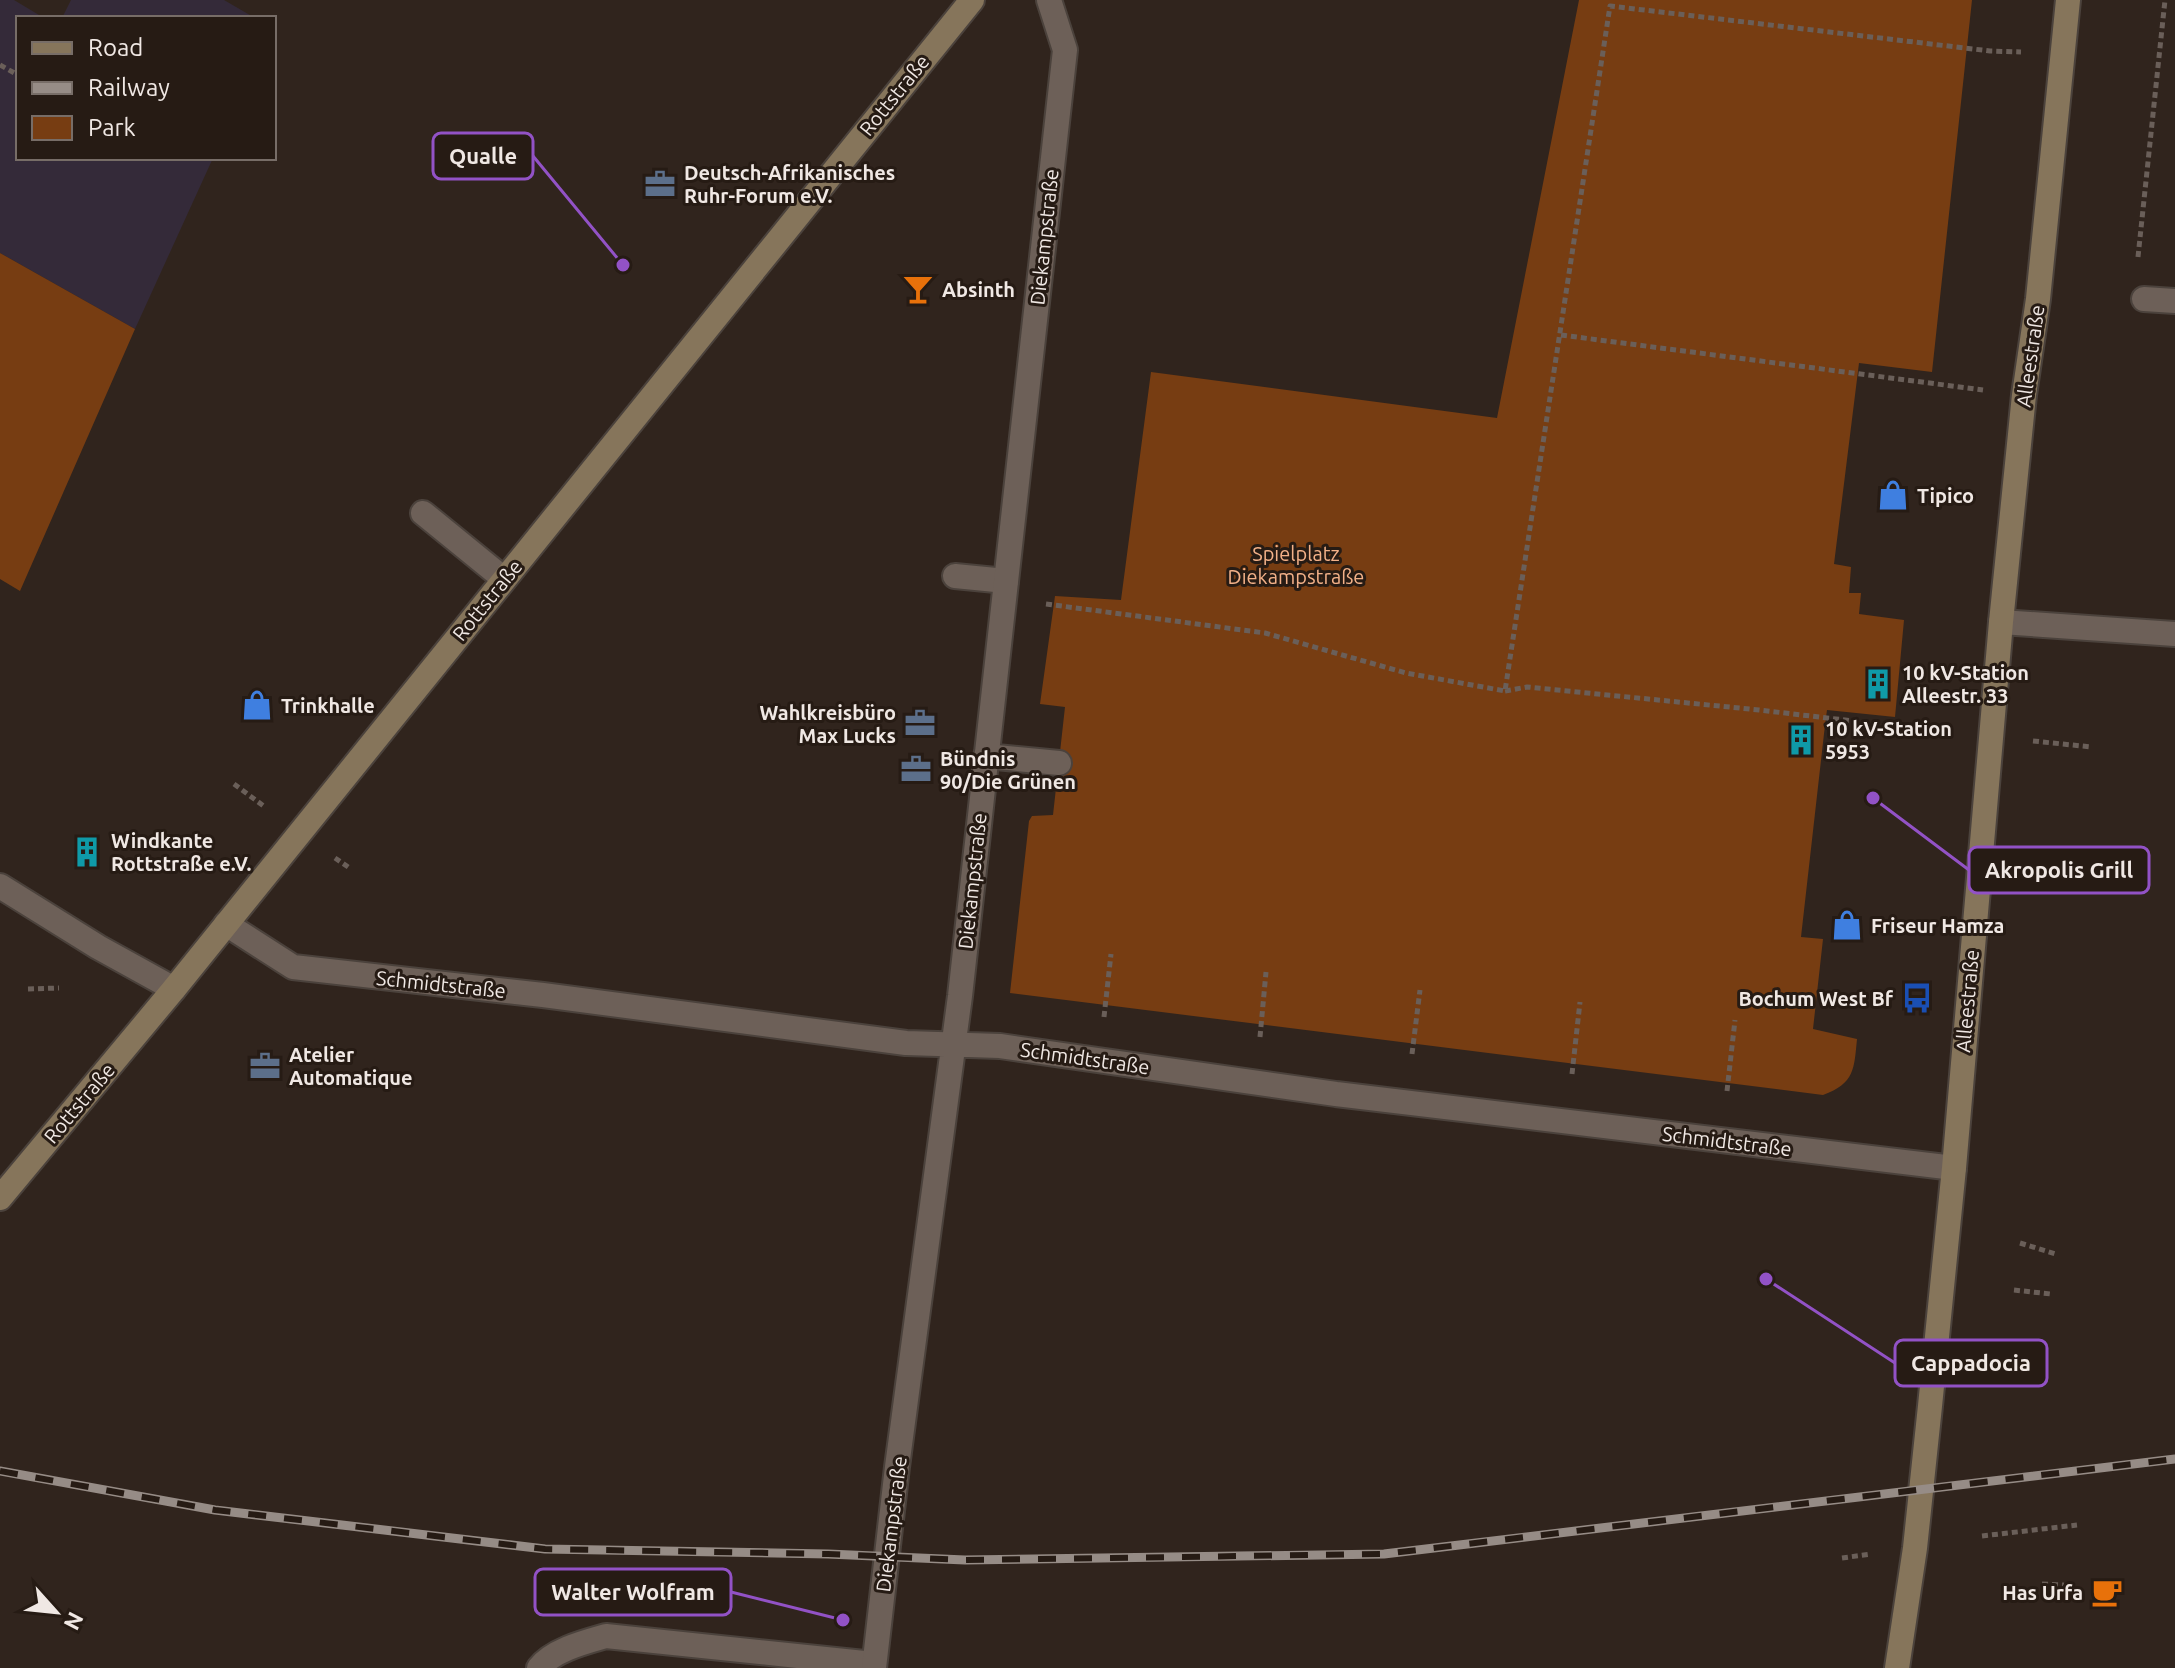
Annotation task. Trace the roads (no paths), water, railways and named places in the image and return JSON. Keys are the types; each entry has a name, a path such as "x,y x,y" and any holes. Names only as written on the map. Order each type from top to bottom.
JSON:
{"main road":[{"name":"Alleestraße","path":"1897,1668 1915,1548 1954,1168 2001,622 2068,0"},
{"name":"Rottstraße","path":"0,1198 174,989 966,2"}],"street":[{"name":"Diekampstraße","path":"874,1666 953,1045 1065,50 1049,0"},
{"path":"2144,299 2175,301"},
{"path":"423,513 504,579"},
{"path":"955,576 1006,581"},
{"path":"2001,622 2175,634"},
{"path":"986,756 1059,763"},
{"path":"0,886 98,947 174,989"},
{"name":"Schmidtstraße","path":"226,924 293,967 543,995 906,1043 1000,1046 1336,1094 1954,1168"},
{"path":"539,1668 567,1649 606,1636 874,1666"}],"railway":[{"path":"0,1471 215,1510 545,1549 828,1554 965,1560 1384,1554 2175,1459"}],"place":[{"name":"Deutsch-Afrikanisches Ruhr-Forum e.V.","path":"660,184"},
{"name":"Qualle","path":"623,265"},
{"name":"Absinth","path":"918,289"},
{"name":"Tipico","path":"1893,495"},
{"name":"10 kV-Station Alleestr. 33","path":"1878,684"},
{"name":"Trinkhalle","path":"257,705"},
{"name":"Wahlkreisbüro Max Lucks","path":"920,723"},
{"name":"10 kV-Station 5953","path":"1801,740"},
{"name":"Bündnis 90/Die Grünen","path":"916,769"},
{"name":"Akropolis Grill","path":"1873,798"},
{"name":"Windkante Rottstraße e.V.","path":"87,852"},
{"name":"Friseur Hamza","path":"1847,925"},
{"name":"Bochum West Bf","path":"1917,998"},
{"name":"Atelier Automatique","path":"265,1066"},
{"name":"Cappadocia","path":"1766,1279"},
{"name":"Has Urfa","path":"2107,1592"},
{"name":"Walter Wolfram","path":"843,1620"}],"park label":[{"name":"Spielplatz Diekampstraße","path":"1296,564"}]}
